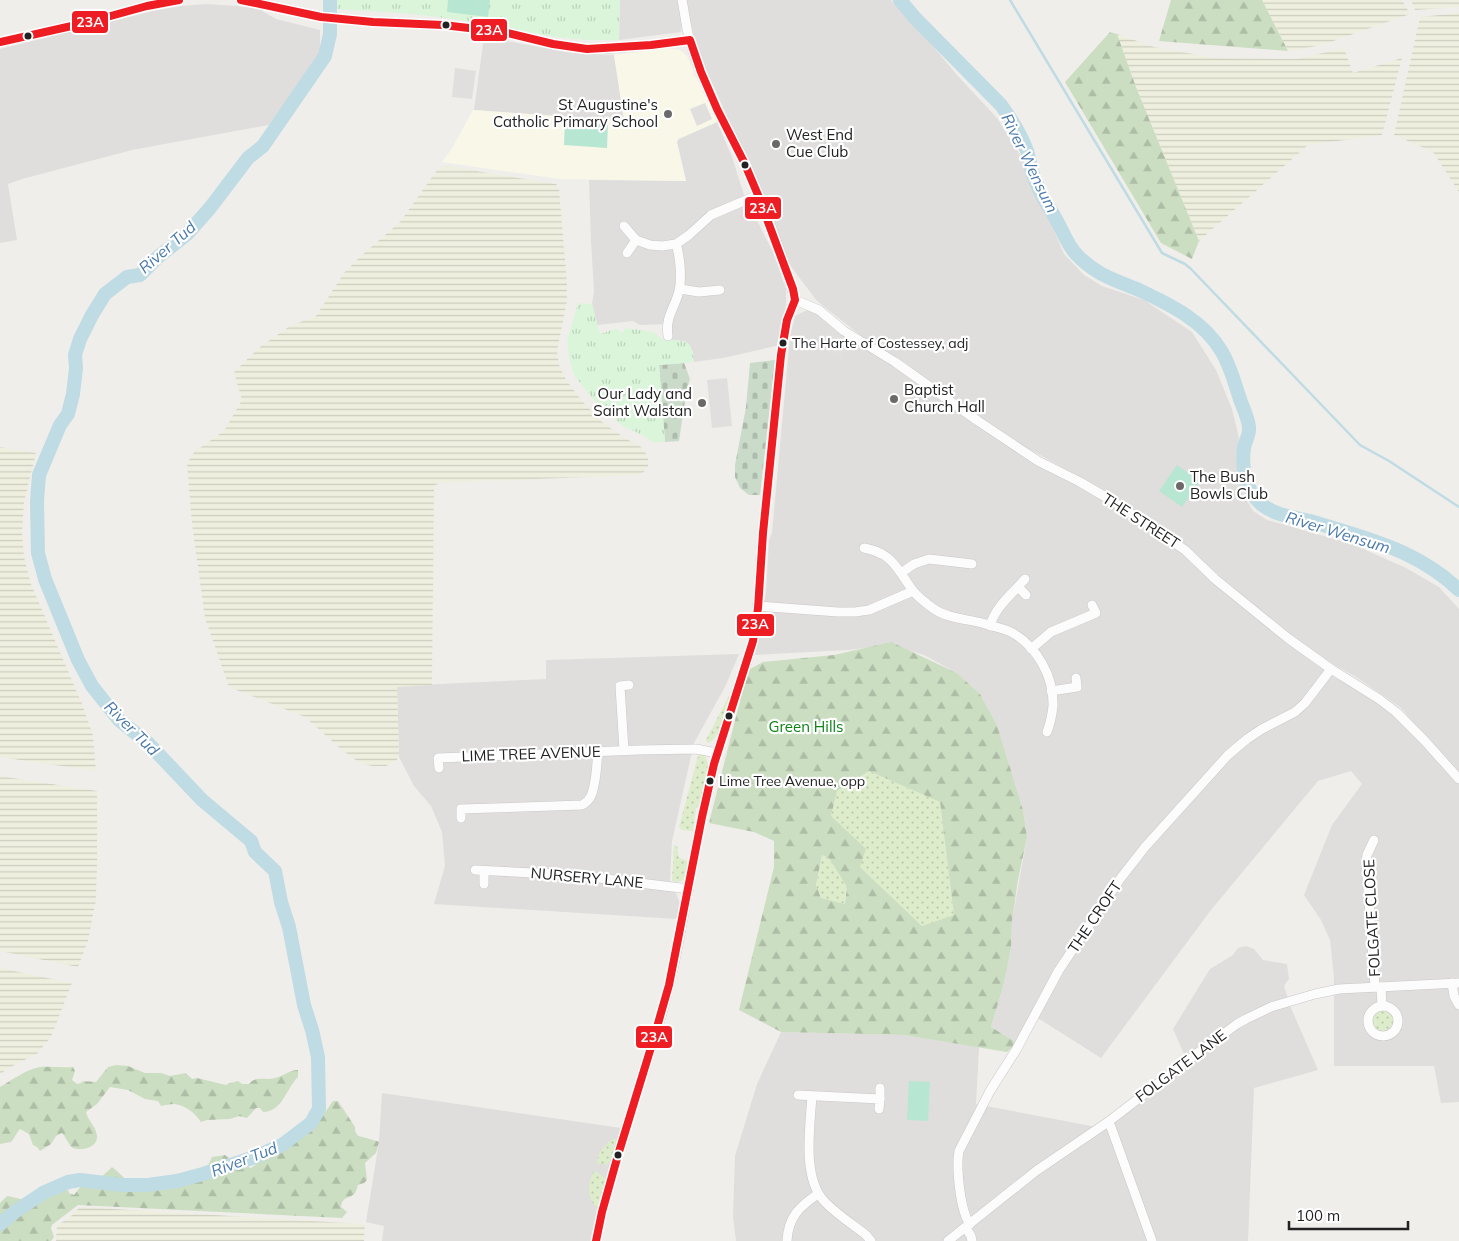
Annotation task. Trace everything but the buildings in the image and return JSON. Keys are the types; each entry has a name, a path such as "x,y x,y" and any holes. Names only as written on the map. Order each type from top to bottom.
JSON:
{"street":[{"path":"0,42 179,0"},
{"path":"241,0 321,16 373,22 443,25 503,32 553,44 586,49 651,45 690,40"},
{"path":"596,1241 601,1214 623,1134 662,1010 683,924 698,833 717,753 753,641 782,349 790,310 795,300 789,276 758,195 701,72 690,40 682,0"},
{"path":"624,226 636,240 656,245 676,244 711,215 758,195"},
{"path":"627,253 636,240"},
{"path":"664,331 680,289 679,254 676,244"},
{"path":"680,289 714,294"},
{"name":"THE STREET","path":"795,300 819,310 844,331 894,362 1038,461 1114,502 1185,550 1215,579 1289,639 1396,712 1459,779"},
{"path":"864,548 889,558 913,591 923,602 936,611 1011,632 1031,649 1041,662 1048,676 1052,691 1053,705 1047,732"},
{"path":"901,573 914,564 929,559 966,560"},
{"path":"990,626 996,610 1025,579"},
{"path":"1018,587 1026,595"},
{"path":"757,606 855,612 869,610 913,591"},
{"path":"1031,649 1051,632 1096,613"},
{"name":"THE CROFT","path":"972,1241 958,1174 957,1159 959,1151 990,1091 1016,1050 1070,954 1120,879 1145,847 1204,780 1228,755 1248,739 1262,729 1295,712 1305,703 1331,669"},
{"path":"621,686 624,750"},
{"path":"1052,691 1077,687"},
{"name":"LIME TREE AVENUE","path":"439,768 438,753 696,749 717,753"},
{"path":"462,818 461,808 582,805 588,801 591,795 597,751"},
{"name":"FOLGATE CLOSE","path":"1374,847 1366,861 1378,987 1382,1006"},
{"name":"NURSERY LANE","path":"484,884 480,870 574,875 689,889"},
{"name":"FOLGATE LANE","path":"948,1241 1045,1164 1108,1122 1199,1052 1246,1019 1271,1008 1315,994 1378,987 1456,983 1454,996 1459,1005"},
{"path":"880,1088 880,1109"},
{"path":"798,1095 880,1098"},
{"path":"812,1096 810,1170 812,1182 818,1194 830,1207 871,1241"},
{"path":"1108,1122 1152,1241"},
{"path":"787,1241 792,1219 799,1208 818,1194"}],"shaded area":[{"path":"620,0 680,0 681,32 619,40"},
{"path":"686,0 891,0 997,118 1025,163 1064,254 1084,275 1102,286 1144,300 1192,332 1216,370 1232,409 1239,438 1236,459 1243,494 1253,511 1267,520 1352,544 1406,568 1439,587 1459,609 1459,775 1400,707 1291,637 1186,547 1103,490 1000,433 905,363 864,338 817,301 789,264 765,200 697,50"},
{"path":"206,4 259,9 276,19 320,30 320,56 269,125 132,150 8,184 17,240 0,243 0,49 153,11"},
{"path":"484,37 572,53 614,55 625,121 474,110"},
{"name":"St Augustine's Catholic Primary School","path":"668,48 680,50 687,56 694,72 693,74 717,122 678,139 677,142 686,181 559,179 442,162 451,150 473,110 624,121 614,55"},
{"path":"455,68 476,71 472,99 452,97"},
{"path":"705,103 712,119 697,126 690,109"},
{"path":"717,122 732,157 744,195 773,252 786,289 786,304 780,345 723,358 694,362 693,352 685,341 671,340 668,324 640,325 633,321 597,325 592,304 594,291 589,180 686,181 677,142 679,139"},
{"path":"807,310 817,313 899,369 934,396 1166,538 1335,678 1367,693 1393,714 1459,782 1459,1102 1441,1103 1434,1066 1334,1066 1334,978 1330,940 1321,920 1304,895 1332,825 1362,784 1351,771 1318,781 1211,910 1101,1058 1033,1015 1017,1043 991,1027 1003,987 1011,948 1012,921 1027,837 1023,810 997,725 980,694 957,673 924,655 891,645 848,650 755,655 766,592 769,540 772,533 790,337 795,316"},
{"path":"830,325 852,340 842,360 823,350 826,346 819,342"},
{"path":"727,378 732,426 712,428 707,380"},
{"path":"739,654 726,685 694,743 672,841 670,881 680,903 677,919 434,904 445,866 442,832 431,806 414,786 399,757 397,686 546,679 546,660"},
{"path":"1246,946 1254,949 1263,960 1287,964 1289,979 1284,986 1291,1008 1318,1070 1254,1088 1248,1241 736,1241 733,1217 735,1156 757,1084 781,1032 904,1035 979,1047 976,1104 1107,1129 1156,1088 1189,1065 1173,1029 1210,969 1233,955 1238,948"},
{"path":"382,1093 621,1128 591,1241 382,1241 384,1226 366,1222 379,1142"}],"green space":[{"path":"332,0 620,0 619,40 554,37 439,17 333,9"},
{"path":"448,0 490,0 488,17 447,12"},
{"path":"1171,0 1262,0 1288,51 1159,41"},
{"path":"1262,0 1402,0 1410,14 1322,45 1288,51"},
{"path":"1411,0 1459,0 1459,7 1415,10"},
{"path":"1459,13 1459,192 1433,152 1394,135 1420,17"},
{"path":"1110,32 1117,34 1136,87 1199,241 1192,259 1161,243 1065,82"},
{"path":"1117,34 1154,47 1216,58 1296,59 1344,48 1353,73 1402,58 1382,135 1308,145 1199,241 1136,87"},
{"path":"565,122 608,124 607,148 564,145"},
{"path":"446,166 556,184 559,189 567,283 567,301 557,351 559,365 566,380 601,421 641,447 648,456 648,467 644,472 637,475 439,483 434,486 432,685 397,687 399,757 395,762 386,766 372,766 360,763 342,750 305,717 229,687 205,618 192,524 187,464 194,452 224,431 242,400 234,372 260,347 290,326 316,316 344,273 400,222 437,170"},
{"path":"578,303 592,304 600,334 615,329 621,333 625,328 653,332 662,339 671,338 672,340 683,341 691,347 694,362 659,365 665,442 653,442 623,426 597,404 574,375 567,341"},
{"path":"775,360 760,495 749,495 740,488 735,477 735,465 746,407 750,363"},
{"path":"684,363 690,379 679,441 665,442 659,365"},
{"path":"0,447 36,453 24,502 22,532 24,557 31,584 82,704 93,735 96,771 0,757"},
{"name":"The Bush Bowls Club","path":"1177,465 1200,481 1182,507 1159,491"},
{"name":"Green Hills","path":"891,642 957,673 980,694 997,725 1023,810 1027,837 1012,921 1011,948 1003,987 991,1027 1017,1043 1007,1052 904,1035 781,1032 739,1010 774,867 774,841 754,832 709,823 743,689 750,669 763,662 834,655","holes":["869,771 940,802 954,915 922,926 860,867 866,849 831,816 837,791","822,855 829,858 847,887 845,904 821,898 816,885"]},
{"path":"735,690 717,735 707,743 706,740 731,692"},
{"path":"701,754 705,755 709,767 701,804 696,808 693,831 682,830 679,827 698,756"},
{"path":"869,771 940,802 954,915 922,926 860,867 831,816 837,790"},
{"path":"0,776 97,791 96,900 88,941 78,967 0,951"},
{"path":"674,845 677,846 679,858 688,861 685,877 677,882 672,881"},
{"path":"822,855 829,858 847,887 845,904 821,898 816,885"},
{"path":"0,968 72,983 51,1037 37,1054 0,1074"},
{"path":"1383,1009 1392,1012 1395,1021 1392,1030 1383,1033 1374,1030 1371,1021 1374,1012"},
{"path":"116,1065 128,1066 145,1073 161,1073 170,1076 186,1073 192,1079 197,1078 226,1085 238,1081 242,1084 249,1084 258,1079 272,1079 295,1070 298,1070 298,1077 279,1104 269,1111 263,1112 260,1108 256,1108 247,1118 239,1116 230,1119 201,1122 193,1113 182,1106 174,1104 161,1106 158,1101 145,1099 128,1090 110,1087 97,1104 86,1112 97,1136 97,1140 92,1146 84,1149 73,1148 62,1133 56,1136 51,1144 40,1151 33,1145 29,1134 20,1129 11,1142 0,1144 0,1087 30,1070 40,1067 73,1067 75,1071 72,1080 77,1084 83,1081 96,1082 108,1067"},
{"path":"909,1081 930,1082 928,1121 907,1120"},
{"path":"333,1101 338,1101 355,1127 358,1136 379,1142 376,1153 365,1163 367,1180 358,1185 355,1193 342,1203 341,1207 347,1212 342,1218 78,1205 52,1225 54,1237 51,1241 0,1241 0,1203 7,1196 40,1203 53,1195 68,1190 69,1193 74,1195 82,1185 95,1181 112,1167 126,1180 147,1190 172,1188 199,1180 203,1176 212,1157 225,1155 231,1160 251,1168 268,1155 287,1149 292,1143 315,1127"},
{"path":"613,1139 617,1139 609,1163 606,1165 597,1163 602,1149"},
{"path":"593,1172 597,1172 605,1178 598,1208 591,1201 589,1192"},
{"path":"80,1207 365,1224 364,1241 56,1241 57,1225 69,1218"}],"waterway":[{"name":"River Tud","path":"0,1224 43,1193 68,1182 80,1180 122,1185 148,1185 177,1181 255,1157 282,1145 311,1123 319,1109 318,1057 304,1005 289,927 281,902 275,871 255,852 251,841 202,800 148,743 119,720 92,686 78,660 45,579 38,553 37,501 39,475 60,425 68,414 73,394 76,368 75,355 80,339 92,315 105,294 127,277 140,275 158,257 187,234 210,208 248,158 263,146 325,56 330,34 330,0"},
{"name":"River Wensum","path":"900,0 915,18 1005,110 1025,145 1040,191 1077,255 1091,268 1175,308 1206,331 1215,341 1228,364 1248,420 1249,430 1244,448 1243,463 1248,486 1256,499 1267,508 1279,514 1359,536 1405,553 1433,569 1459,590"},
{"path":"1010,0 1162,253 1191,269 1360,445 1389,461 1459,507"}],"transit line":[{"name":"23A","path":"0,42 179,0"},
{"name":"23A","path":"241,0 321,17 373,22 443,25 503,32 553,44 587,49 651,45 690,40 717,109 744,162 758,195 793,289 795,300 787,320 781,355 763,533 758,608 753,641 714,764 669,985 618,1155 596,1241"}],"place":[{"name":"St Augustine's Catholic Primary School","path":"668,114"},
{"name":"West End Cue Club","path":"776,144"},
{"name":"The Harte of Costessey, adj","path":"783,343"},
{"name":"Baptist Church Hall","path":"894,399"},
{"name":"Our Lady and Saint Walstan","path":"702,403"},
{"name":"The Bush Bowls Club","path":"1180,486"},
{"name":"Lime Tree Avenue, opp","path":"710,781"}]}
